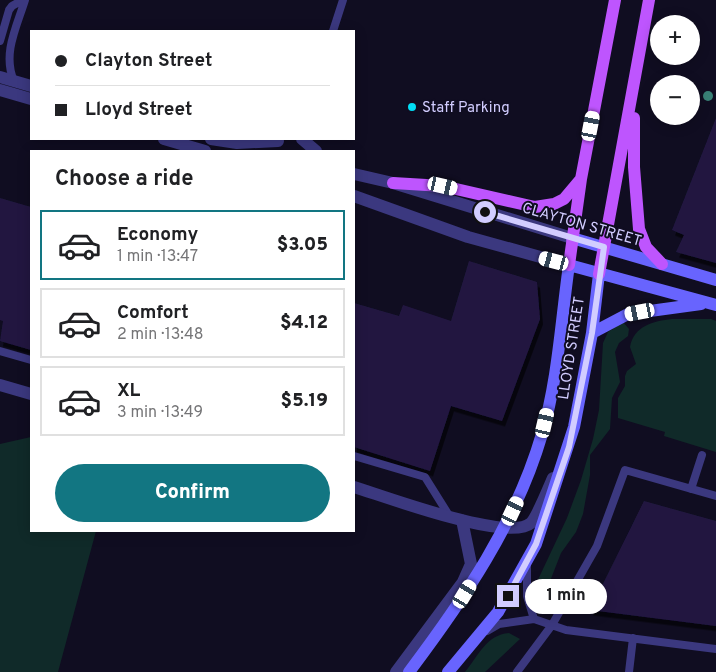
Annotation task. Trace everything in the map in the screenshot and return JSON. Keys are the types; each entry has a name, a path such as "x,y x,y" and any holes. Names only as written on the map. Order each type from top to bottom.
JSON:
{"main road":[{"name":"LLOYD STREET","path":"409,672 456,610 505,529 528,475 546,419 581,180 615,0"},
{"name":"LLOYD STREET","path":"448,672 474,638 498,612 528,559 536,544 569,447 592,333 599,274 649,0"},
{"path":"639,53 633,133 640,229 646,247 662,264"},
{"path":"393,183 443,186 535,207 554,204 564,199 581,180"},
{"name":"CLAYTON STREET","path":"572,238 716,280"},
{"path":"568,265 714,304"},
{"path":"592,333 628,314 714,304"}],"street":[{"path":"0,77 30,86"},
{"path":"0,90 30,99"},
{"path":"167,140 202,150"},
{"path":"215,140 237,144 280,140"},
{"path":"270,150 280,140"},
{"name":"CLAYTON STREET","path":"355,174 393,183 572,238"},
{"path":"355,196 468,237 568,265"},
{"path":"0,385 30,394"},
{"path":"355,487 456,518 505,529 518,528 531,523 569,447"},
{"path":"396,672 463,582 471,564 456,518"}],"lane":[{"path":"333,30 343,0"},
{"path":"0,41 9,10 20,1"},
{"path":"14,81 8,67 9,53 20,1"},
{"path":"0,351 30,360"},
{"path":"691,489 702,455"},
{"path":"355,456 425,477 456,518"},
{"path":"517,672 552,626 597,546 625,470 716,496"},
{"path":"528,559 526,576 527,596 534,619"},
{"path":"474,638 499,624 534,619 566,630 716,649"},
{"path":"629,672 633,638"}],"green space":[{"path":"711,319 716,321 716,452 664,436 665,432 618,418 618,398 625,386 625,376 627,371 636,364 630,347 632,340 640,329 645,326 658,321"},
{"path":"623,322 629,329 628,336 619,343 615,352 620,382 612,398 610,429 590,455 590,475 583,514 576,532 561,553 545,594 558,601 554,606 547,606 536,597 535,586 567,518 593,439 599,410 603,343 608,332"},
{"path":"30,437 30,532 96,532 58,672 0,672 0,444"},
{"path":"509,633 520,639 485,672 465,672 489,642 494,638"}],"building":[{"path":"716,118 716,263 676,252 684,235 672,230"},
{"path":"0,198 30,207 30,350 0,341 3,321 0,320"},
{"path":"469,261 537,282 540,319 502,421 451,406 430,471 355,447 355,303 399,316 403,305 451,321"},
{"path":"644,501 716,521 716,626 590,610"}],"place":[{"name":"Staff Parking","path":"412,107"}],"route":[{"path":"485,212 540,230 604,247 592,333 569,447 536,544 508,596"}]}
